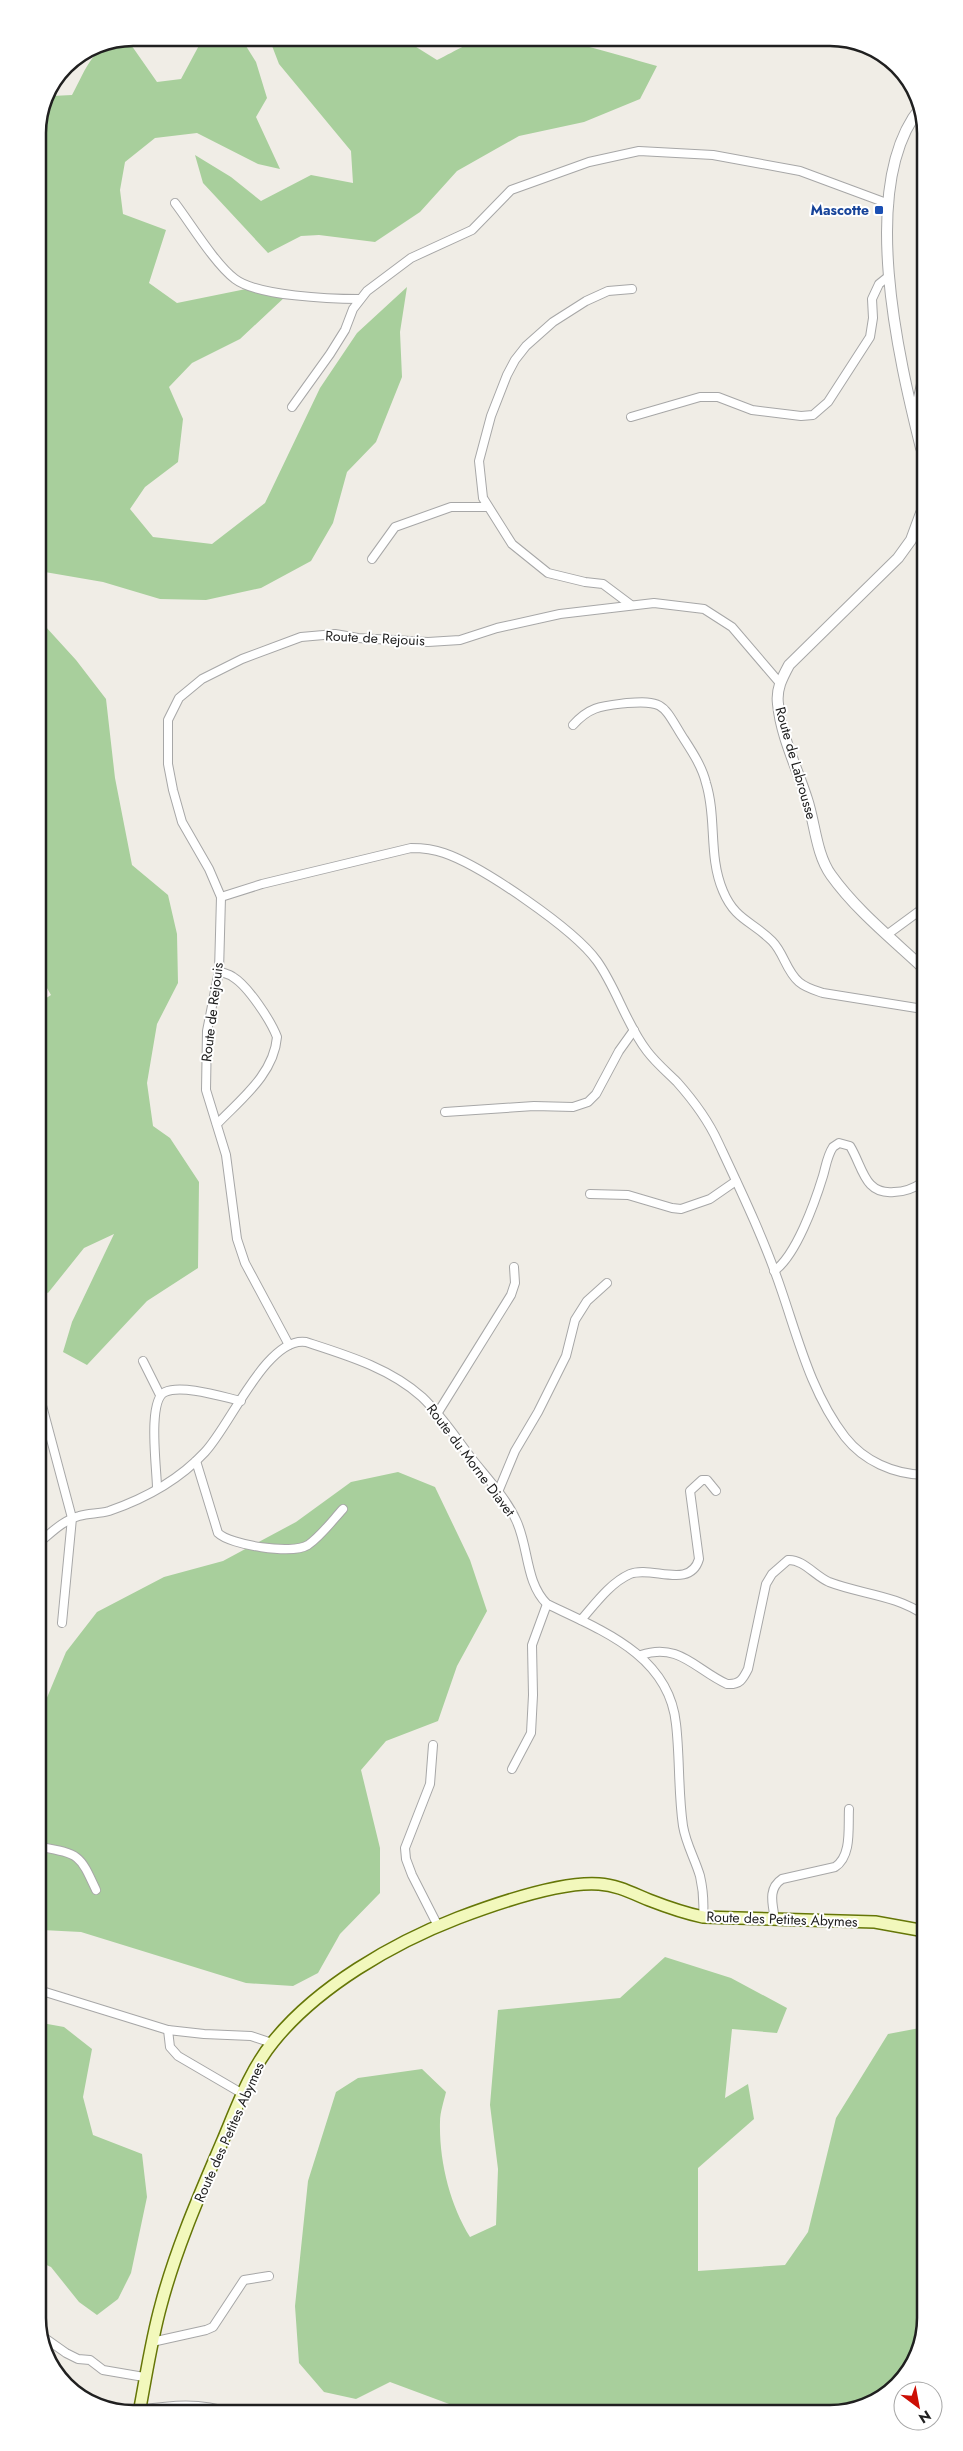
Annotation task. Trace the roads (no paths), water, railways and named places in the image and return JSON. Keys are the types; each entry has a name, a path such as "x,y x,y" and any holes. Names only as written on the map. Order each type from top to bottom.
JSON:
{"main road":[{"name":"Route des Petites Abymes","path":"141,2405 144,2377 161,2305 180,2244 243,2094 272,2042 310,2003 376,1959 438,1926 495,1904 572,1885 597,1884 624,1889 679,1912 703,1917 875,1922 917,1930"}],"street":[{"path":"915,114 903,132 895,159 889,204 888,276 895,336 917,431"},
{"path":"292,407 345,330 353,309 367,291 411,258 472,230 511,190 589,162 639,151 713,155 800,171 889,204"},
{"path":"175,203 222,266 234,278 246,285 286,293 360,299"},
{"path":"631,417 700,397 718,396 752,410 801,416 813,415 836,390 870,337 873,318 872,299 879,284 888,276"},
{"path":"631,605 603,584 584,582 548,573 512,544 487,507 481,482 480,450 491,416 515,360 541,332 570,310 608,291 632,289"},
{"path":"914,418 917,403"},
{"path":"372,559 396,526 451,507 487,507"},
{"name":"Route de Labrousse","path":"917,524 912,540 898,558 789,665 780,682 778,699 780,713 824,861 830,874 917,962"},
{"name":"Route de Rejouis","path":"289,1345 245,1263 237,1240 226,1154 206,1090 207,1031 218,971 220,897 210,869 182,822 168,764 168,720 179,698 202,679 242,659 301,637 335,634 358,638 428,642 460,640 497,628 560,614 654,603 704,609 732,627 780,682"},
{"path":"573,726 583,714 591,709 606,705 653,702 660,705 681,734 706,782 717,874 727,901 739,917 771,940 782,954 794,978 808,988 917,1008"},
{"path":"220,897 262,884 411,848 423,848 446,853 505,886 544,913 587,949 598,961 634,1030 648,1052 698,1108 717,1140 774,1271 810,1374 824,1402 846,1437 865,1458 892,1470 917,1474"},
{"path":"888,934 917,913"},
{"path":"217,1124 267,1070 276,1048 277,1037 240,982 233,976 218,971"},
{"path":"445,1112 534,1106 573,1107 588,1102 596,1094 619,1050 634,1030"},
{"path":"774,1271 786,1260 795,1243 833,1147 839,1143 850,1146 870,1187 878,1192 900,1192 917,1186"},
{"path":"590,1194 628,1195 681,1209 710,1199 736,1181"},
{"path":"437,1414 511,1295 515,1283 514,1268"},
{"path":"498,1492 515,1451 538,1412 566,1356 575,1320 587,1301 607,1284"},
{"name":"Route du Morne Diavet","path":"289,1345 301,1341 306,1342 380,1370 420,1396 437,1414 498,1492 517,1521 534,1587 547,1604"},
{"path":"46,1537 72,1518 106,1512 133,1502 180,1474 196,1461 219,1436 270,1359 280,1349 289,1345"},
{"path":"144,1361 160,1395"},
{"path":"157,1488 154,1432 156,1405 160,1395 167,1391 184,1390 205,1392 241,1401"},
{"path":"46,1420 72,1518 62,1623"},
{"path":"196,1461 218,1532 228,1540 265,1547 298,1550 307,1545 344,1509"},
{"path":"581,1620 595,1604 627,1575 641,1571 679,1575 689,1574 696,1568 699,1559 690,1491 702,1480 707,1480 716,1491"},
{"path":"641,1655 653,1651 669,1652 686,1658 728,1684 734,1684 742,1680 748,1669 766,1584 772,1574 788,1560 800,1562 824,1580 911,1606 917,1610"},
{"path":"512,1769 531,1733 533,1695 532,1645 547,1604 597,1626 641,1655 661,1680 674,1709 683,1827 700,1876 703,1917"},
{"path":"433,1745 430,1784 405,1848 406,1860 412,1875 438,1926"},
{"path":"775,1920 772,1889 776,1883 782,1879 835,1867 842,1862 846,1855 849,1810"},
{"path":"46,1848 70,1852 79,1859 96,1890"},
{"path":"46,1992 168,2030 252,2036 272,2042"},
{"path":"168,2030 170,2048 178,2056 243,2094"},
{"path":"152,2342 213,2327 244,2280 269,2276"},
{"path":"50,2342 78,2359 90,2360 103,2370 144,2377"}],"place":[{"name":"Mascotte","path":"879,210"}]}
